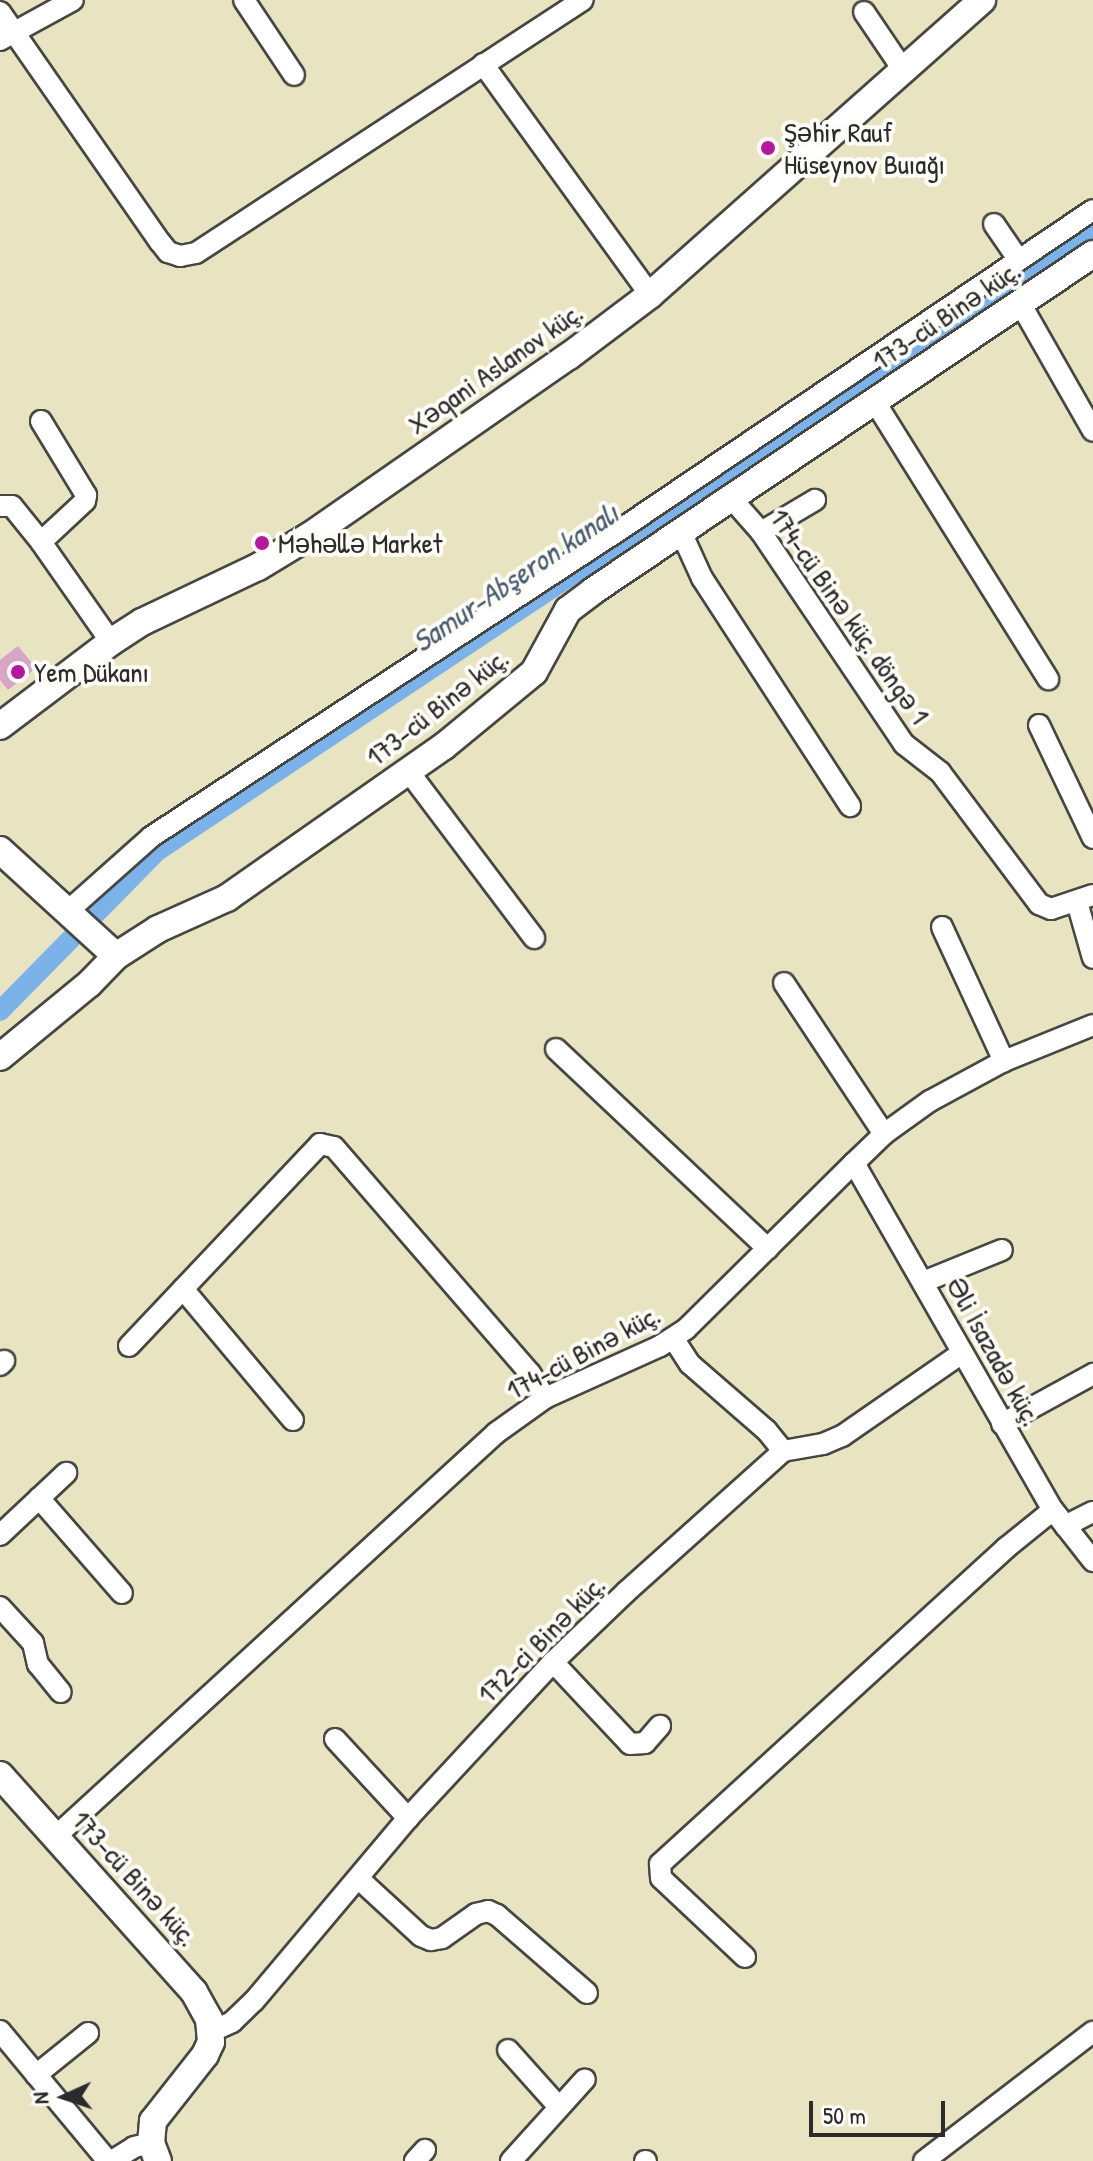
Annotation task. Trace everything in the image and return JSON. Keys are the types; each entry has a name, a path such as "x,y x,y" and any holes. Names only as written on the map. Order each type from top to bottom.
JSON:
{"street":[{"path":"7,36 73,0"},
{"path":"244,0 294,75"},
{"path":"0,12 7,36 160,242 168,252 180,256 196,253 582,0"},
{"name":"Xəqani Aslanov küç.","path":"0,726 111,642 142,622 258,567 311,535 569,356 650,295 982,0"},
{"path":"864,12 904,71"},
{"path":"483,64 650,295"},
{"path":"68,911 151,837 627,525 1093,210"},
{"path":"994,224 1018,259"},
{"name":"173-cü Binə küç.","path":"0,1057 89,984 116,956 158,929 227,898 409,772 534,672 568,610 1093,254"},
{"path":"1020,303 1093,431"},
{"path":"875,402 1048,679"},
{"path":"41,421 86,495 85,501 41,542"},
{"name":"174-cü Binə küç. döngə 1","path":"731,498 761,532 904,744 940,772 1039,904 1051,909 1085,898"},
{"path":"761,532 815,500"},
{"path":"0,506 12,506 111,642"},
{"path":"681,532 702,578 850,806"},
{"path":"1039,725 1093,838"},
{"path":"409,772 534,938"},
{"path":"0,850 116,956"},
{"path":"1085,898 1093,958"},
{"path":"942,927 1004,1061"},
{"path":"784,983 884,1134"},
{"name":"174-cü Binə küç.","path":"55,1837 496,1433 545,1398 673,1338 884,1134 930,1101 1004,1061 1093,1025"},
{"path":"556,1049 768,1249"},
{"path":"129,1346 320,1144 334,1147 530,1373 545,1398"},
{"name":"Əli İsazadə küç.","path":"854,1163 1002,1424 1059,1518 1093,1561"},
{"path":"923,1282 1002,1250"},
{"path":"183,1289 293,1420"},
{"path":"673,1338 690,1364 767,1431 783,1451 806,1448 842,1436 962,1353"},
{"path":"1002,1424 1093,1374"},
{"name":"172-ci Binə küç.","path":"212,2031 232,2022 254,2001 408,1818 553,1662 783,1451"},
{"path":"0,1535 66,1473"},
{"path":"39,1498 122,1593"},
{"path":"745,1957 661,1878 660,1864 1006,1548 1059,1518 1093,1512"},
{"path":"0,1607 33,1643 38,1664 61,1692"},
{"path":"553,1662 630,1744 645,1743 660,1726"},
{"path":"335,1739 408,1818"},
{"name":"173-cü Binə küç.","path":"0,1775 194,1992 205,2009 212,2031"},
{"path":"359,1879 421,1936 431,1940 442,1938 476,1914 488,1911 497,1915 587,1993"},
{"path":"0,2031 110,2161 134,2147 154,2152 153,2121 205,2055 212,2031"},
{"path":"924,2161 1093,2032"},
{"path":"36,2075 88,2033"},
{"path":"508,2050 559,2107"},
{"path":"511,2161 585,2079"}],"building":[{"path":"18,646 36,668 8,690 0,680 0,660"}],"waterway":[{"name":"Samur-Abşeron kanalı","path":"0,1011 156,852 1093,228"}],"place":[{"name":"Şəhir Rauf Hüseynov Buıağı","path":"768,148"},
{"name":"Məhəllə Market","path":"262,543"},
{"name":"Yem Dükanı","path":"18,672"}]}
